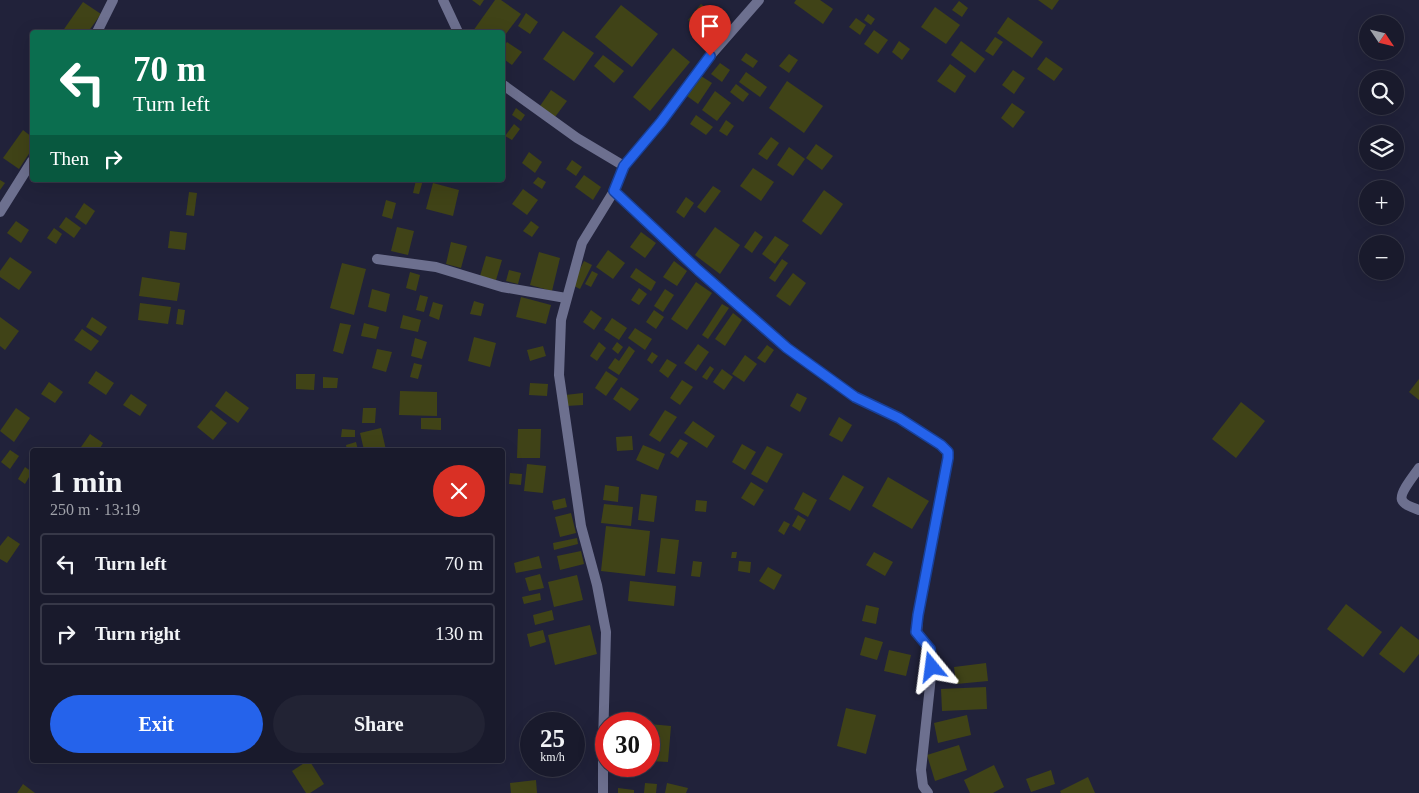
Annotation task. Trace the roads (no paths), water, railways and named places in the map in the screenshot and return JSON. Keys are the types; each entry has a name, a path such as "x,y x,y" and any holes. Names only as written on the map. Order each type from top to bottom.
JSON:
{"street":[{"path":"98,30 113,0"},
{"path":"443,0 457,30"},
{"path":"603,793 606,632 597,585 582,526 559,375 561,320 582,243 614,191 624,166 661,122 710,56 759,0"},
{"path":"505,86 576,138 624,166"},
{"path":"0,212 30,164"},
{"path":"614,191 698,270 787,348 855,397 899,418 941,445 948,452 916,632 930,649 932,667 921,770 923,786 928,793"},
{"path":"377,259 436,267 502,287 566,298"},
{"path":"1419,468 1402,493 1401,498 1403,502 1419,510"}]}
